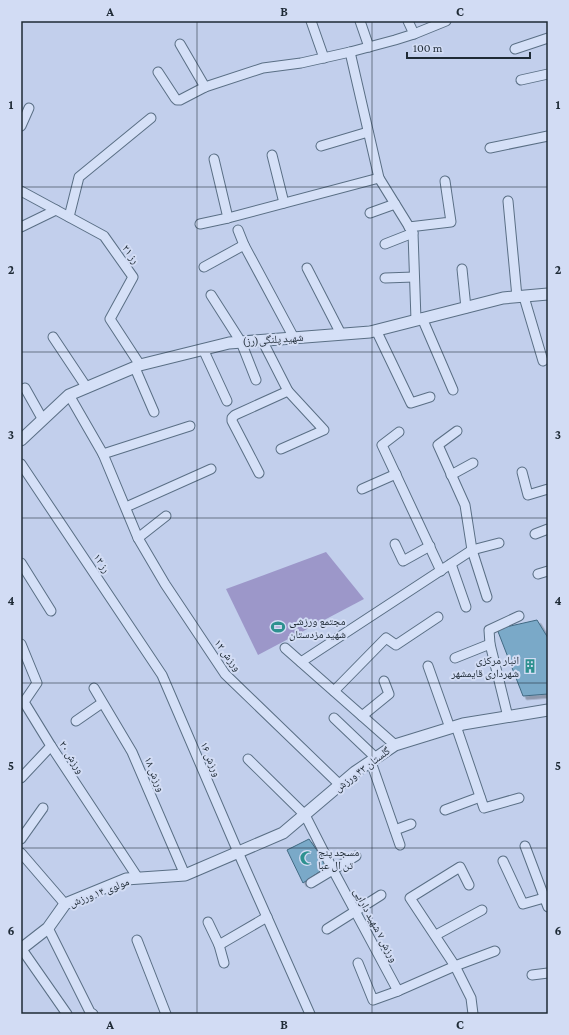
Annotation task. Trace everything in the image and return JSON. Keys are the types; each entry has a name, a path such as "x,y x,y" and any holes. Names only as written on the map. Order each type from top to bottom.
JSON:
{"street":[{"path":"312,21 324,58"},
{"path":"360,21 369,47"},
{"path":"408,21 414,34"},
{"path":"158,72 175,98 180,100 205,87 263,68 301,63 350,52 414,34 446,21"},
{"path":"515,49 548,38"},
{"path":"180,44 205,87"},
{"path":"350,52 379,178 411,230 414,277 419,319 454,390"},
{"path":"521,80 548,74"},
{"path":"21,126 29,108"},
{"path":"69,217 79,176 151,118"},
{"path":"321,146 368,132"},
{"path":"490,148 548,136"},
{"path":"272,155 284,203"},
{"path":"214,159 228,218"},
{"path":"200,224 379,178"},
{"path":"385,244 411,230 451,222 445,181"},
{"name":"رز ۲۱","path":"21,191 104,236 133,277 110,319 138,367"},
{"path":"508,201 520,297 543,361"},
{"path":"370,213 395,204"},
{"path":"21,227 56,210"},
{"path":"238,230 244,245 294,338"},
{"path":"204,267 244,245"},
{"path":"307,268 341,334"},
{"path":"462,269 466,308"},
{"path":"385,278 414,277"},
{"name":"شهید پلنگی(رز)","path":"21,440 68,396 138,367 229,343 370,332 503,298 548,294"},
{"path":"211,295 241,342 256,380"},
{"path":"376,330 411,403 430,397"},
{"path":"53,337 87,388"},
{"path":"262,340 288,391 324,430 281,449"},
{"path":"203,349 227,401"},
{"path":"138,367 154,412"},
{"path":"25,388 43,420"},
{"path":"259,473 232,421 232,418 235,415 288,391"},
{"name":"ورزش ۱۲","path":"68,396 103,454 138,538 165,584 225,674 340,785"},
{"path":"103,454 190,426"},
{"path":"457,431 438,445 465,505 472,550 487,597"},
{"path":"399,432 382,446 441,570"},
{"path":"451,475 473,462"},
{"name":"رز ۱۲","path":"21,464 162,675"},
{"path":"126,507 211,469"},
{"path":"522,472 528,495 548,489"},
{"path":"362,489 396,474"},
{"path":"138,538 166,516"},
{"path":"535,534 548,529"},
{"path":"301,662 472,550 499,543"},
{"path":"395,544 403,561 430,546"},
{"path":"21,563 24,574 51,611"},
{"path":"451,564 466,607"},
{"path":"538,574 548,571"},
{"path":"508,717 490,644 489,630 519,616"},
{"path":"334,691 386,638 396,645 438,617"},
{"name":"ورزش ۲۰","path":"21,644 37,683 24,702 51,746 138,878"},
{"path":"456,658 490,644"},
{"path":"285,648 395,745"},
{"path":"428,666 484,808 519,798"},
{"name":"ورزش ۱۶","path":"162,675 310,1014"},
{"path":"362,716 389,694 384,681"},
{"name":"ورزش ۱۸","path":"94,688 132,752 185,875"},
{"path":"76,721 102,703"},
{"name":"گلستان ۴۳ ورزش","path":"238,852 284,833 355,772 395,745 463,724 548,710"},
{"path":"334,718 373,760 400,844"},
{"path":"22,776 51,746"},
{"name":"ورزش ۷ شهید دارایی","path":"248,759 305,815 398,991"},
{"path":"445,810 480,797"},
{"path":"21,839 43,808"},
{"path":"395,830 411,824"},
{"path":"526,846 548,907"},
{"name":"مولوی ۱۴ ورزش","path":"21,949 48,928 65,904 126,879 185,875 238,852"},
{"path":"21,853 65,904"},
{"path":"312,883 356,856"},
{"path":"503,861 523,904 544,898"},
{"path":"469,885 460,867 410,898 456,966 470,998 474,1014"},
{"path":"327,929 381,895"},
{"path":"436,935 482,910"},
{"path":"219,945 267,917"},
{"path":"208,922 219,945 224,963"},
{"path":"48,928 90,1012 93,1014"},
{"path":"137,940 166,1014"},
{"path":"21,949 67,1014"},
{"path":"358,963 373,1000 495,951"},
{"path":"532,974 548,973"}],"shaded area":[{"name":"مجتمع ورزشی شهید مزدستان","path":"326,552 364,599 258,655 226,589"}],"building":[{"name":"انبار مرکزی شهرداری قایمشهر","path":"537,620 548,638 548,694 523,696 497,629"},
{"name":"مسجد پنج تن ال عبا","path":"309,839 328,866 303,883 287,850"}],"place":[{"name":"مجتمع ورزشی شهید مزدستان","path":"278,627"},
{"name":"انبار مرکزی شهرداری قایمشهر","path":"530,666"},
{"name":"مسجد پنج تن ال عبا","path":"307,858"}]}
